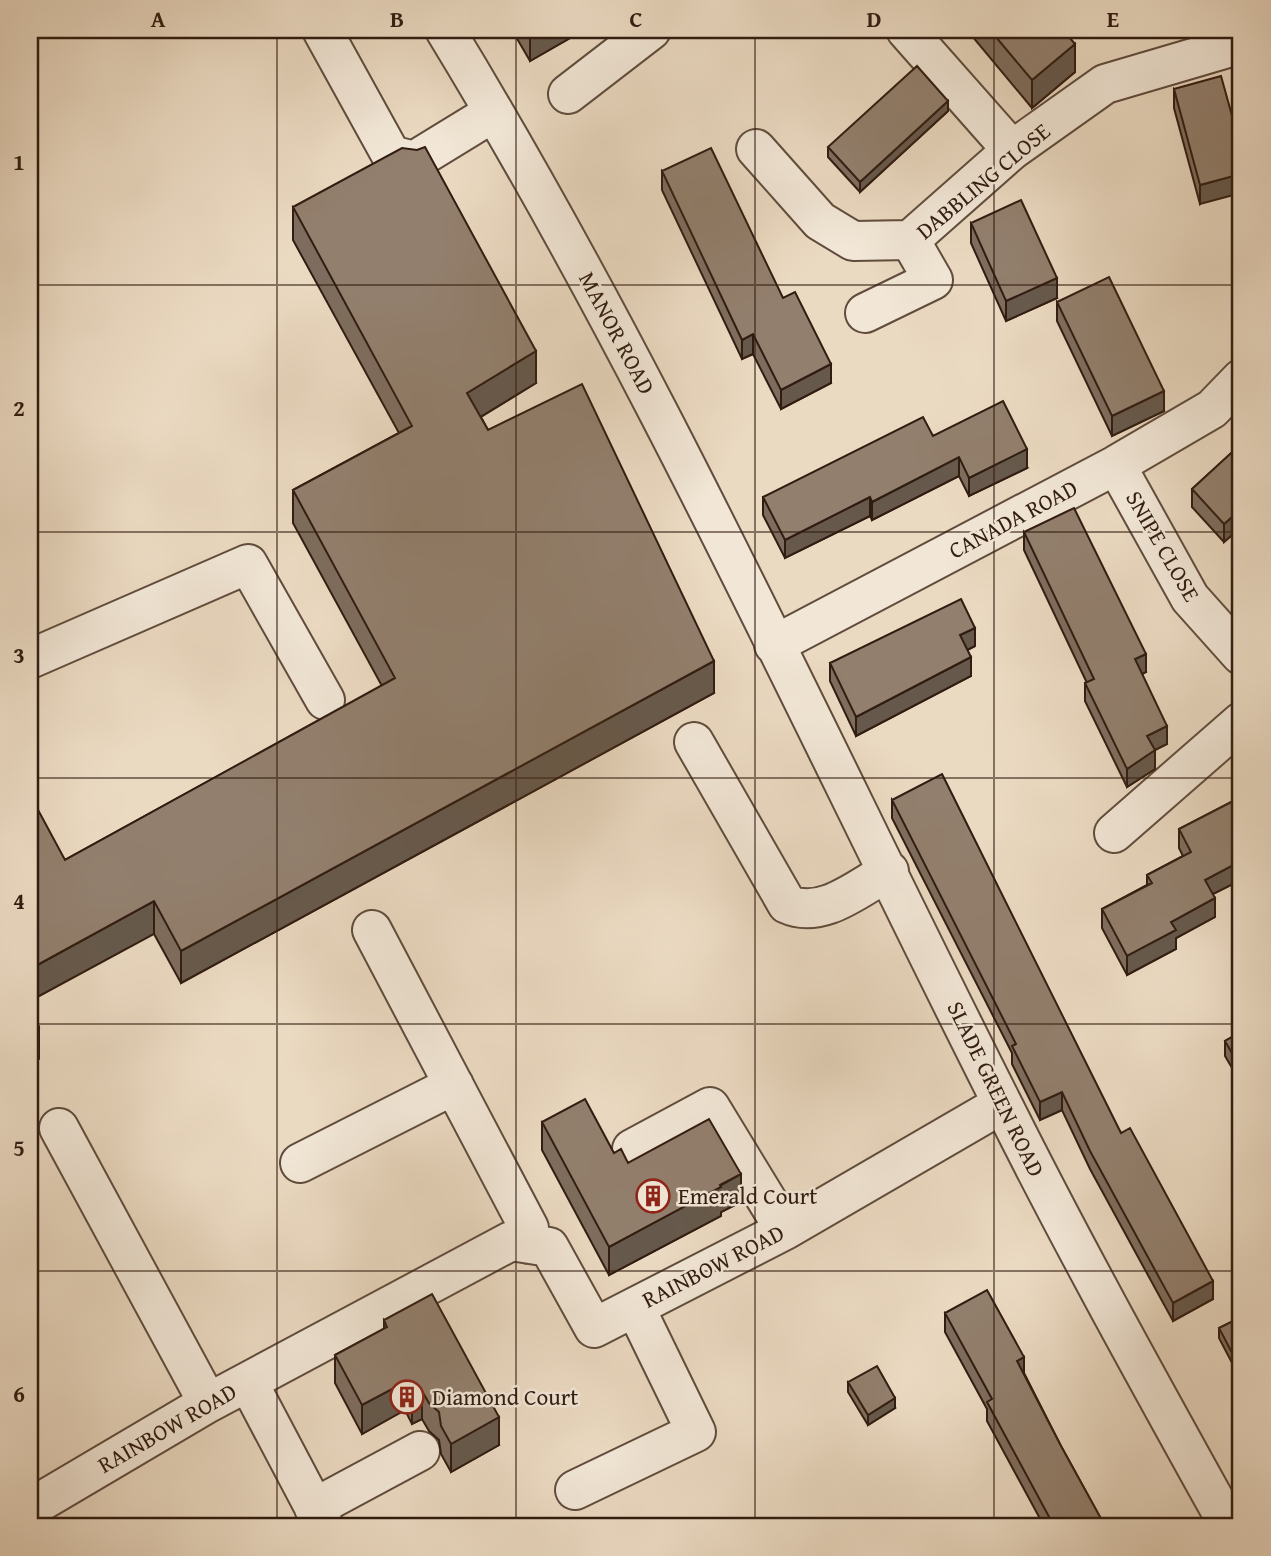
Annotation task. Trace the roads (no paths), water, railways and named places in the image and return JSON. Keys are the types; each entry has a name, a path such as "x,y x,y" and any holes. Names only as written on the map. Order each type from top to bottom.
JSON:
{"street":[{"path":"322,30 390,155 414,161 494,112"},
{"name":"MANOR ROAD","path":"445,30 625,346 774,645"},
{"path":"568,94 651,30"},
{"path":"906,30 1012,150"},
{"name":"DABBLING CLOSE","path":"865,313 933,280 911,240 1012,150 1105,85 1241,44"},
{"path":"756,149 820,221 853,241 911,240"},
{"name":"CANADA ROAD","path":"774,645 1116,465 1212,409 1241,379"},
{"name":"SNIPE CLOSE","path":"1116,465 1190,598 1241,655"},
{"path":"30,659 248,564 324,700"},
{"name":"SLADE GREEN ROAD","path":"774,645 1079,1254 1229,1526"},
{"path":"1114,834 1241,722"},
{"path":"694,742 787,904 810,911 823,908 889,871"},
{"path":"372,930 529,1228 529,1244"},
{"path":"300,1163 454,1085"},
{"name":"RAINBOW ROAD","path":"30,1508 208,1403 510,1241 549,1247 594,1328 785,1230 1002,1104"},
{"path":"632,1149 710,1107 785,1230"},
{"path":"59,1128 208,1403"},
{"path":"575,1490 696,1432 635,1307"},
{"path":"248,1382 319,1517 419,1451"}],"place":[{"name":"Emerald Court","path":"653,1196"},
{"name":"Diamond Court","path":"407,1397"}]}
